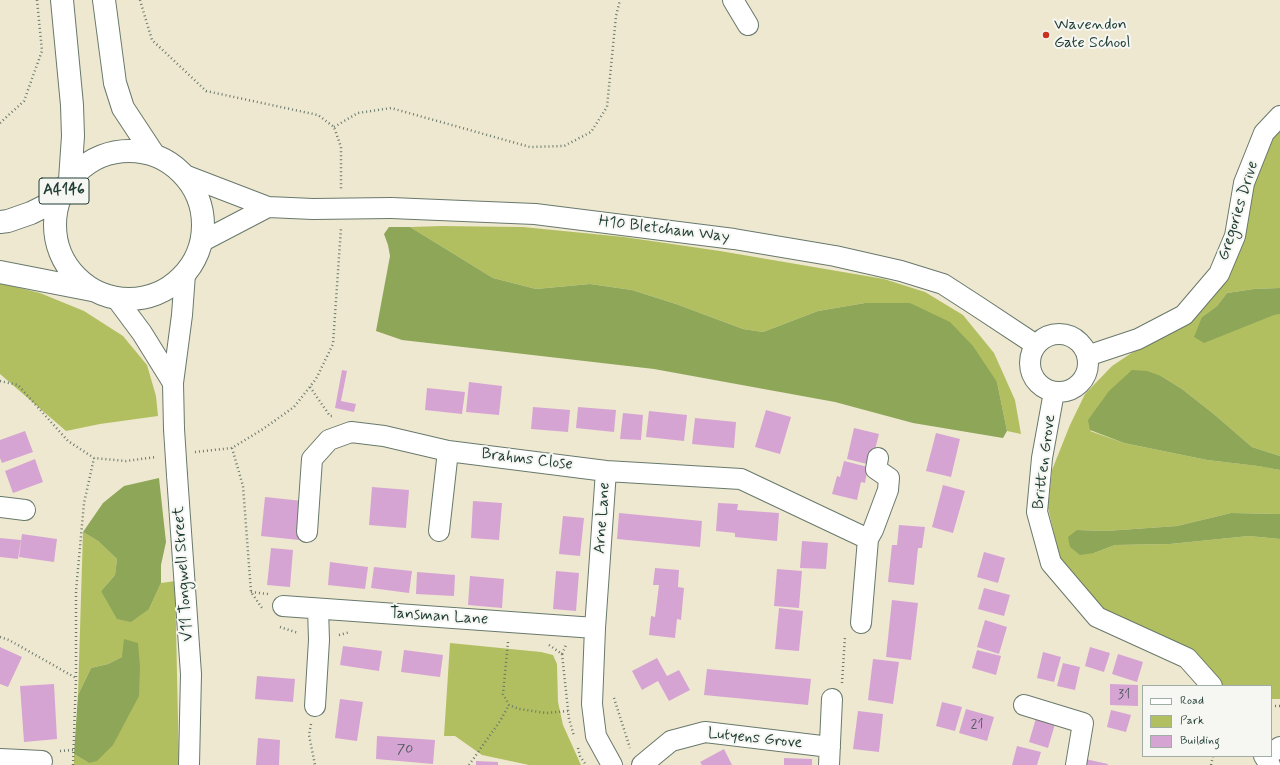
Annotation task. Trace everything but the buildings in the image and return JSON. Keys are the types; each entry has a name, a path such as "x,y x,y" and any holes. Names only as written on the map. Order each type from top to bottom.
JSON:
{"highway":[{"name":"A4146","path":"62,0 72,105 73,136 70,180"},
{"name":"A4146","path":"104,0 115,83 123,108 154,155"},
{"name":"A4146","path":"0,272 95,291 116,298 135,299 154,295 171,286 185,274 195,259 201,242 203,228 202,213 198,198 192,185 182,174 154,155 136,151 117,152 99,157 83,167 70,180 59,199 55,220 57,241 64,261 77,278 95,291"},
{"name":"A4146","path":"0,222 8,221 31,213 59,199"}],"street":[{"path":"733,0 748,25"},
{"name":"Gregories Drive","path":"1087,356 1138,339 1184,315 1219,274 1235,236 1244,183 1264,133 1280,116"},
{"name":"H10 Bletcham Way","path":"182,174 268,207 313,209 391,208 542,215 734,239 835,256 902,271 943,284 1036,345"},
{"path":"201,242 268,207"},
{"name":"V11 Tongwell Street","path":"185,274 182,315 173,383 174,429 191,674 189,765"},
{"path":"116,298 142,333 173,383"},
{"path":"1060,334 1069,336 1077,341 1087,356 1085,375 1080,382 1072,389 1064,392 1054,392 1039,384 1034,378 1030,361 1036,345 1043,339 1060,334"},
{"name":"Britten Grove","path":"1054,392 1042,458 1037,512 1051,563 1097,618 1187,658 1211,685"},
{"name":"Brahms Close","path":"307,532 304,463 329,440 351,432 384,436 448,451 606,470"},
{"path":"439,530 448,451"},
{"path":"861,623 868,539 873,530 888,490 889,478 876,469 878,458"},
{"name":"Arne Lane","path":"612,765 596,736 592,704 595,628 606,470 741,479 868,539"},
{"path":"0,507 25,510"},
{"name":"Tansman Lane","path":"279,600 318,609 595,628"},
{"path":"315,706 319,640 318,609"},
{"name":"Lutyens Grove","path":"636,758 671,741 705,732 829,756 832,699"},
{"path":"1024,705 1082,723 1076,765"},
{"path":"0,759 42,761"}],"path":[{"path":"0,123 24,101 42,51 37,0"},
{"path":"140,0 152,40 206,91 318,115 334,127 341,147 341,194"},
{"path":"334,127 358,112 391,108 530,147 564,146 591,132 606,107 616,16 620,0"},
{"path":"195,452 232,448 263,429 294,407 316,379 333,344 341,223"},
{"path":"0,381 18,385 68,442 94,458 126,461 157,457"},
{"path":"73,765 76,678 76,591 84,503 94,458"},
{"path":"251,592 279,600"},
{"path":"832,699 841,700 846,625 850,622 861,623"},
{"path":"0,637 9,640 76,678"},
{"path":"508,642 503,694 509,706 546,713 568,711"},
{"path":"613,696 636,758"},
{"path":"315,706 309,735 315,765"},
{"path":"469,765 509,706"}],"green space":[{"path":"1280,120 1280,288 1254,289 1227,293 1217,306 1202,317 1280,314 1280,456 1252,447 1182,389 1161,376 1090,431 1124,443 1207,460 1280,470 1280,514 1231,513 1177,526 1106,531 1077,530 1094,553 1115,545 1170,544 1249,536 1280,539 1280,699 1272,699 1272,685 1219,685 1111,614 1083,592 1062,567 1048,508 1052,470 1070,425 1085,394 1112,366 1178,322 1201,302 1244,194"},
{"path":"389,227 410,227 493,278 536,289 590,284 632,290 676,304 743,329 763,332 818,311 865,303 910,303 950,322 973,346 997,382 1007,431 1003,438 913,423 835,402 654,369 402,340 376,331 390,256 384,234"},
{"path":"410,227 523,227 624,237 720,251 884,279 925,292 963,315 994,353 1015,400 1021,434 1007,431 997,382 910,303 865,303 818,311 763,332 743,329 676,304 632,290 590,284 536,289 493,278"},
{"path":"0,283 40,293 84,311 123,336 147,365 156,396 158,416 100,424 66,431 0,374"},
{"path":"1280,288 1280,314 1274,315 1204,343 1194,337 1202,317 1217,306 1227,293 1254,289"},
{"path":"1132,370 1147,371 1161,376 1182,389 1252,447 1280,456 1280,470 1207,460 1124,443 1090,430 1088,420 1109,391"},
{"path":"159,478 166,542 161,565 161,583 149,609 131,622 117,619 101,591 115,575 117,559 98,541 83,532 103,503 124,486"},
{"path":"1231,513 1280,514 1280,539 1249,536 1170,544 1115,545 1094,553 1080,555 1070,547 1068,537 1077,530 1106,531 1177,526"},
{"path":"83,532 98,541 117,559 115,575 101,591 149,609 161,583 175,581 179,765 74,765 74,754 89,763 122,657 108,664 91,668 78,695"},
{"path":"124,639 138,643 140,667 139,696 113,745 97,761 89,763 74,754 78,695 91,668 108,664 122,657"},
{"path":"450,643 541,652 553,655 557,664 558,702 563,725 581,765 529,765 482,755 455,736 444,736"}],"place":[{"name":"Wavendon Gate School","path":"1046,35"}]}
